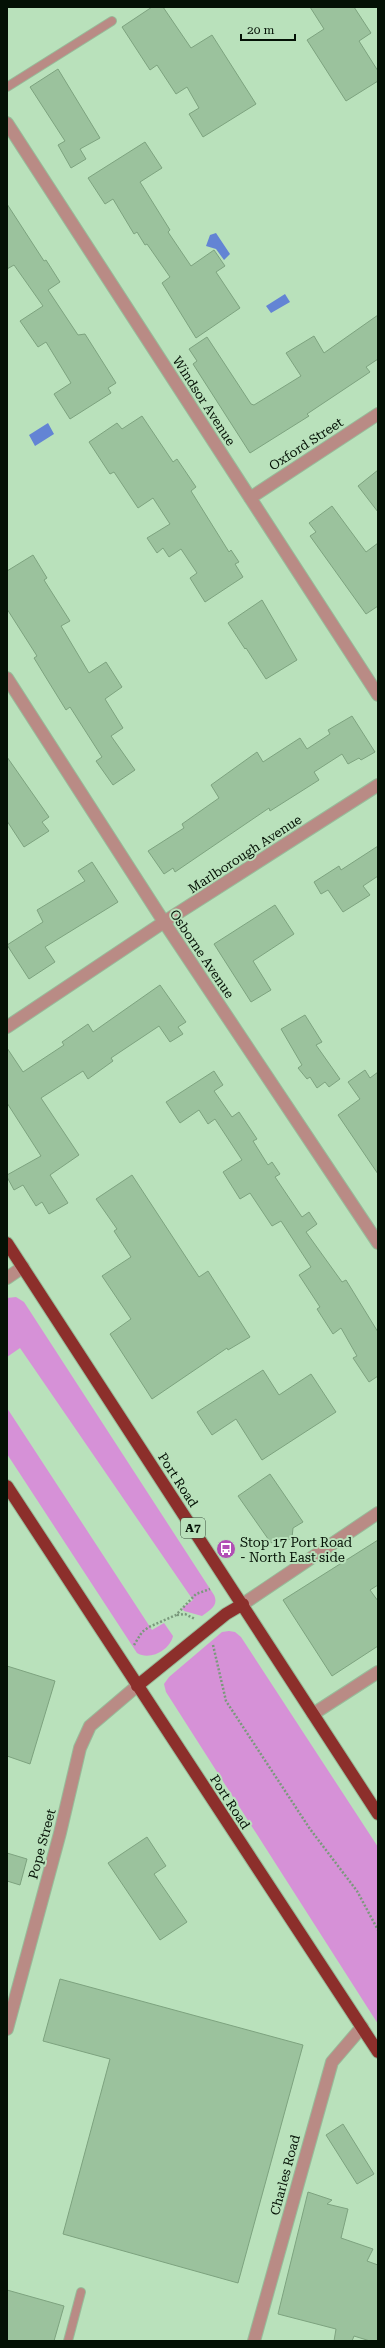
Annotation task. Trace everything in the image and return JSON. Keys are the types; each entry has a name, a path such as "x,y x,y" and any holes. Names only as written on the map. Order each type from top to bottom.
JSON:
{"highway":[{"name":"Port Road","path":"7,1242 378,1814"},
{"name":"Port Road","path":"7,1486 378,2052"},
{"path":"137,1686 226,1614 243,1604"}],"street":[{"name":"Windsor Avenue","path":"7,123 378,694"},
{"name":"Oxford Street","path":"250,498 378,414"},
{"name":"Osborne Avenue","path":"7,678 164,922 378,1243"},
{"name":"Marlborough Avenue","path":"7,1027 164,922 378,785"},
{"path":"7,1278 23,1267"},
{"path":"243,1604 378,1513"},
{"path":"312,1714 378,1672"},
{"name":"Pope Street","path":"7,2029 11,2001 60,1833 80,1748 90,1726 137,1686"},
{"name":"Charles Road","path":"254,2341 332,2062 362,2027"}],"lane":[{"path":"7,87 112,21"},
{"path":"68,2341 81,2292"}],"path":[{"path":"176,1615 196,1594 210,1589"},
{"path":"134,1645 142,1632 149,1626 176,1615 185,1614 195,1619"},
{"path":"213,1645 226,1701 310,1829 357,1891 378,1930"}],"shaded area":[{"path":"16,1297 24,1302 214,1595 215,1605 211,1610 202,1616 184,1611 182,1608 193,1600 20,1348 7,1357 7,1298"},
{"path":"7,1408 152,1630 164,1623 173,1636 168,1646 164,1650 148,1656 137,1653 7,1454"},
{"path":"222,1632 235,1632 241,1637 378,1847 378,2024 166,1692 164,1684 169,1677"}],"water":[{"path":"216,233 230,254 224,260 216,249 206,246 210,235"},
{"path":"285,294 290,302 271,313 266,306"},
{"path":"48,423 54,434 35,446 29,435"}],"building":[{"path":"152,7 163,7 191,48 212,35 256,104 203,137 189,114 199,108 187,87 176,94 157,65 150,70 122,27"},
{"path":"310,7 354,7 371,33 359,41 378,71 378,81 346,101 307,40 324,29"},
{"path":"58,69 100,138 80,149 86,159 71,168 58,145 65,141 30,87"},
{"path":"145,142 162,168 140,182 170,230 168,232 191,266 214,250 225,266 216,272 240,308 196,338 162,283 170,277 147,244 145,245 137,232 134,234 113,199 105,204 88,178"},
{"path":"7,204 44,261 46,260 60,282 48,290 78,335 85,334 116,383 108,388 111,393 70,419 54,394 71,383 46,342 38,347 20,321 43,306 14,265 7,269"},
{"path":"378,315 378,359 366,367 370,372 307,414 309,416 250,453 193,364 197,361 189,349 207,337 251,404 254,405 301,376 286,353 314,336 324,353"},
{"path":"142,416 173,462 177,459 196,487 191,491 229,552 231,550 239,562 235,564 243,577 205,602 190,578 197,573 181,549 169,557 163,548 157,553 147,538 170,524 153,498 138,508 114,472 110,474 89,442 117,423 122,429"},
{"path":"378,470 378,512 358,486"},
{"path":"332,506 366,552 378,543 378,606 366,614 310,536 316,532 309,523"},
{"path":"33,555 47,578 44,580 70,621 61,626 89,673 106,662 122,687 105,699 123,728 111,736 135,770 113,785 96,761 102,757 70,707 66,710 34,658 37,656 7,609 7,571"},
{"path":"262,600 297,660 266,679 228,623"},
{"path":"352,716 375,752 361,760 359,758 348,764 342,754 314,772 319,780 270,811 269,808 175,872 173,868 164,874 148,851 184,828 182,824 219,798 211,785 257,752 263,762 300,738 307,749 330,734 328,730"},
{"path":"7,757 49,817 42,822 49,831 24,847 7,821"},
{"path":"378,846 378,876 363,886 370,895 343,912 328,890 321,894 314,882 339,866 341,870"},
{"path":"92,862 118,902 45,947 55,962 29,979 7,945 43,922 37,910 85,881 78,871"},
{"path":"275,905 294,934 253,961 271,990 251,1002 214,944"},
{"path":"160,985 186,1022 178,1027 183,1034 170,1042 159,1026 111,1058 113,1061 88,1079 83,1071 41,1098 79,1155 50,1175 68,1203 49,1214 42,1202 36,1206 23,1185 14,1190 7,1177 7,1175 41,1156 7,1103 7,1048 23,1072 64,1045 62,1042 88,1024 93,1032"},
{"path":"305,1015 322,1042 316,1045 340,1079 329,1087 325,1082 317,1088 310,1077 307,1079 298,1068 302,1065 281,1029"},
{"path":"365,1070 370,1078 378,1072 378,1174 338,1115 360,1099 348,1082"},
{"path":"214,1071 223,1085 214,1091 232,1117 239,1112 257,1139 253,1141 268,1165 272,1162 280,1174 275,1177 302,1217 309,1212 317,1224 306,1232 342,1282 346,1280 378,1332 378,1376 369,1382 353,1358 357,1356 341,1328 333,1334 317,1309 320,1307 299,1275 311,1267 281,1221 272,1226 250,1193 240,1199 223,1172 242,1160 215,1119 208,1124 199,1110 180,1123 166,1102"},
{"path":"132,1175 199,1277 208,1271 250,1337 228,1350 227,1348 152,1399 110,1334 131,1319 102,1276 131,1257 114,1231 117,1229 96,1199"},
{"path":"263,1370 279,1395 311,1374 336,1412 262,1460 236,1419 212,1435 197,1412"},
{"path":"270,1474 303,1522 293,1528 292,1538 283,1542 275,1540 271,1543 238,1496"},
{"path":"378,1540 378,1585 370,1590 378,1601 378,1646 332,1676 283,1600"},
{"path":"7,1666 55,1681 30,1764 7,1756"},
{"path":"147,1837 166,1866 154,1874 187,1922 160,1940 108,1863"},
{"path":"7,1853 27,1859 20,1885 7,1881"},
{"path":"60,1979 303,2045 238,2283 63,2234 110,2059 43,2041"},
{"path":"343,2124 374,2174 357,2184 326,2135"},
{"path":"308,2192 332,2200 327,2204 348,2209 341,2238 373,2249 367,2261 378,2265 378,2341 370,2341 354,2336 352,2341 334,2341 336,2329 278,2314"},
{"path":"7,2290 64,2306 54,2341 7,2341"}],"place":[{"name":"Stop 17 Port Road - North East side","path":"226,1549"}]}
